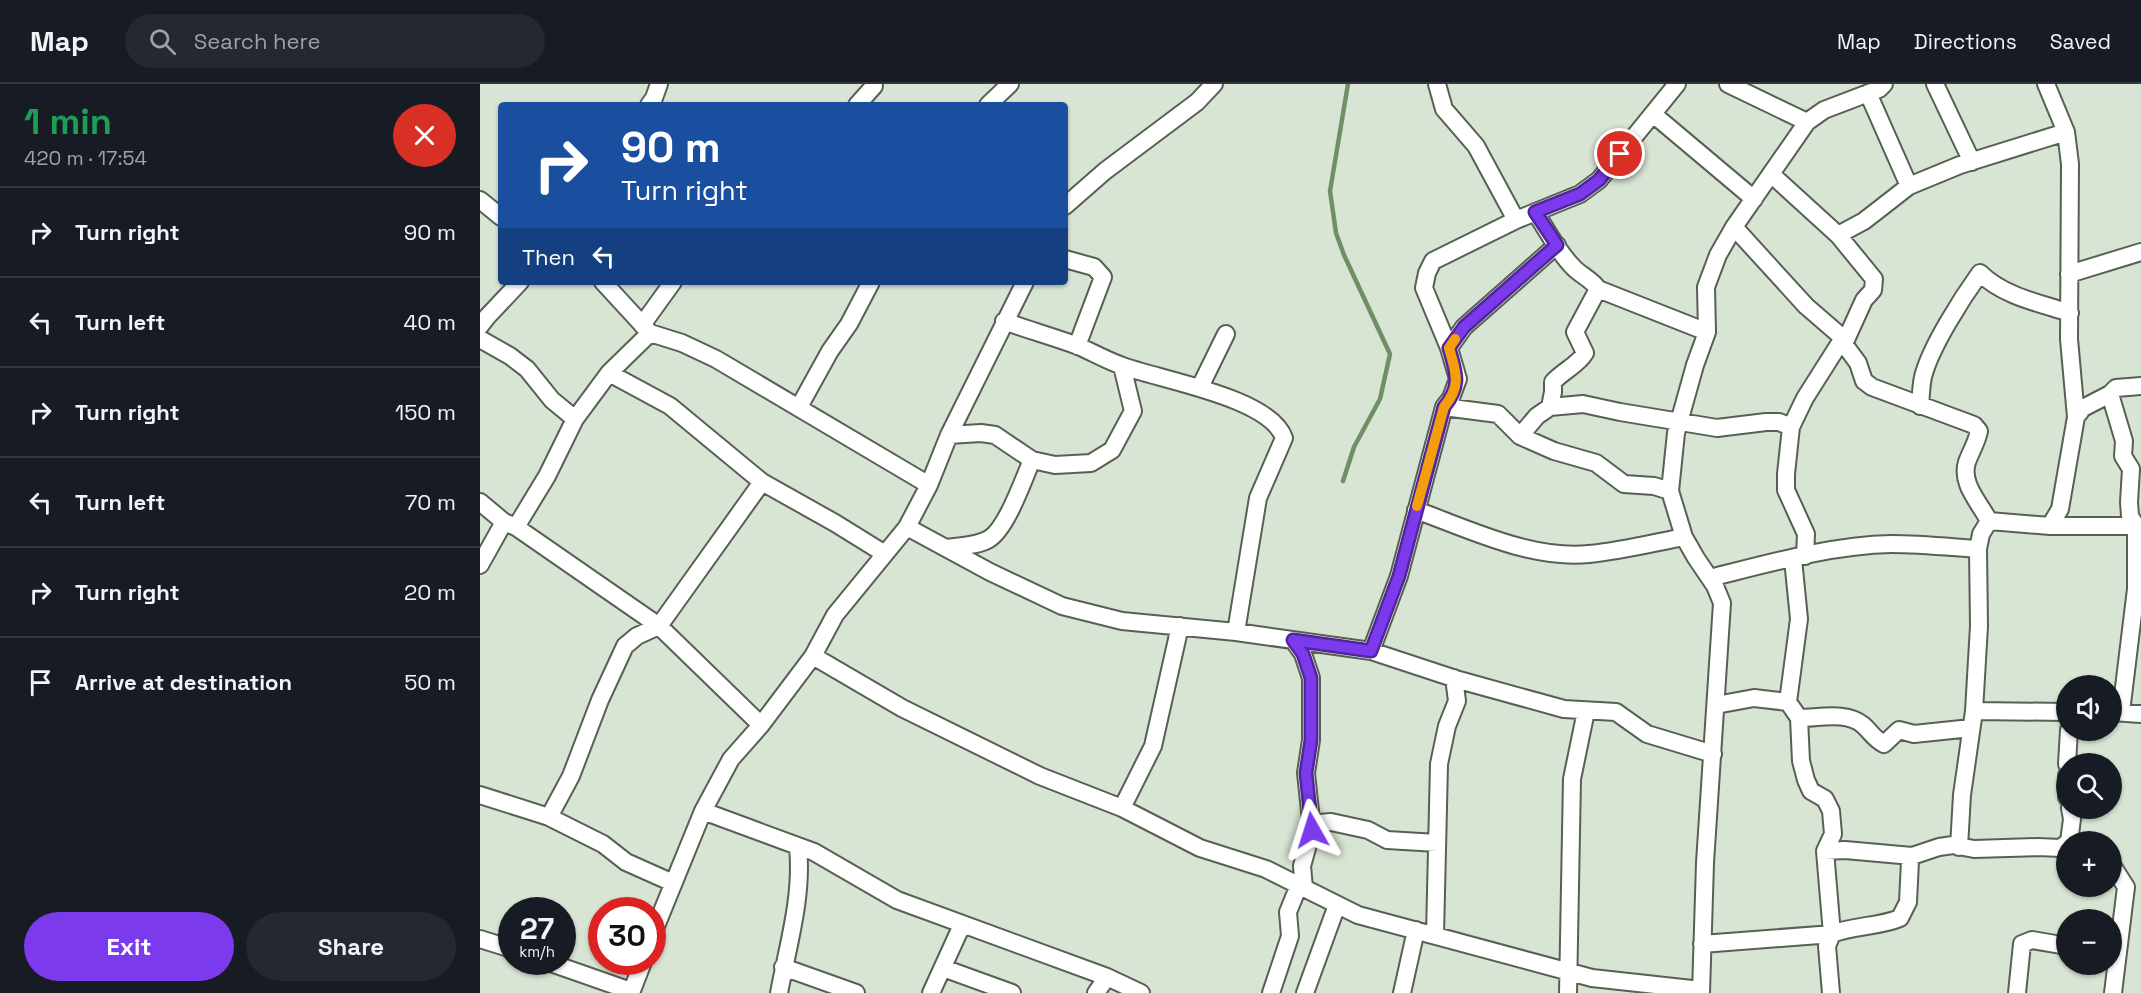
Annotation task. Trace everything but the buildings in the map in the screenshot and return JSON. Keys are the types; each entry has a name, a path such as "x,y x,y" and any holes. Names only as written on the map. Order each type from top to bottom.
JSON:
{"street":[{"path":"650,102 659,84"},
{"path":"991,102 1010,84"},
{"path":"1068,203 1105,171 1197,102 1215,84"},
{"path":"1437,84 1444,109 1476,146 1516,220"},
{"path":"1371,651 1399,576 1444,407 1451,398 1458,379 1449,348 1424,288 1427,273 1433,261 1516,220 1580,194 1599,180 1677,84"},
{"path":"1728,84 1807,122"},
{"path":"813,656 902,708 1040,776 1122,808 1200,848 1266,869 1358,915 1592,978 1701,991 1705,863 1722,603 1710,578 1684,537 1670,491 1671,468 1679,422 1707,332 1706,287 1718,255 1734,227 1807,122 1824,110 1868,93 1884,84"},
{"path":"1935,84 1972,162"},
{"path":"2046,84 2066,132 2070,164 2069,339 2076,417 2060,509 2050,526"},
{"path":"860,102 877,85"},
{"path":"1868,93 1909,186"},
{"path":"1653,114 1754,199"},
{"path":"1838,236 1864,220 1909,186 1972,162 2066,132"},
{"path":"1772,174 1838,236 1874,279 1873,290 1864,300 1844,341 1805,398 1791,427 1786,490 1806,534 1799,557 1799,619 1788,702 1799,718 1801,760 1806,780 1811,791 1825,799 1831,811 1833,834 1825,851 1832,934 1827,946 1831,993"},
{"path":"480,200 498,215"},
{"path":"1535,212 1571,266 1581,276 1595,284 1598,289 1707,332"},
{"path":"1734,227 1806,306 1844,341 1858,363 1864,381 1872,387 1974,425 1979,431 1964,474 1971,492 1989,521"},
{"path":"1449,348 1464,327 1557,245"},
{"path":"2069,274 2141,252"},
{"path":"1068,260 1094,267 1103,277 1077,346"},
{"path":"1920,405 1923,377 1935,349 1967,291 1980,273 1986,280 2008,293 2070,313"},
{"path":"480,326 517,285"},
{"path":"606,285 646,329 716,359 929,485"},
{"path":"480,566 547,476 575,419 646,329 671,285"},
{"path":"799,407 830,351 849,324 869,285"},
{"path":"666,901 703,811 731,759 761,725 813,656 836,615 907,527 929,485 949,435 1023,285"},
{"path":"1550,407 1553,382 1561,373 1580,361 1585,353 1575,332 1598,289"},
{"path":"1004,321 1077,346 1122,366 1200,387 1267,416 1281,429 1284,438 1258,498 1236,632"},
{"path":"1200,387 1226,334"},
{"path":"480,339 510,356 527,369 552,400 575,419"},
{"path":"949,435 981,433 995,435 1032,460 1055,465 1091,463 1112,450 1132,411 1122,366"},
{"path":"609,373 670,406 762,482 885,554"},
{"path":"2076,417 2083,408 2110,394 2116,388 2141,386"},
{"path":"2110,394 2124,441 2123,456 2131,469 2130,516 2138,526 2136,589 2122,680"},
{"path":"1520,436 1537,416 1550,407 1583,404 1718,428 1779,422 1791,427"},
{"path":"1444,407 1498,414 1520,436 1554,452 1596,463 1624,484 1654,486 1670,491"},
{"path":"946,548 983,542 1002,528 1032,460"},
{"path":"549,817 571,776 600,700 625,646 637,636 659,626 762,482"},
{"path":"480,502 510,525 659,626 761,725"},
{"path":"1416,510 1507,543 1557,554 1588,554 1684,537"},
{"path":"1989,521 2050,526 2138,526"},
{"path":"1959,847 1962,795 1974,711 1979,626 1978,549 1981,534 1989,521"},
{"path":"907,527 1062,606 1122,621 1236,632 1371,651 1454,678 1563,709 1616,712 1647,734 1713,754"},
{"path":"1710,578 1799,557 1850,548 1890,544 1978,549"},
{"path":"1122,808 1153,746 1180,626"},
{"path":"1271,993 1290,936 1288,912 1301,886 1302,866 1312,827 1306,773 1311,740 1311,678 1303,654 1293,640"},
{"path":"1435,935 1439,764 1447,726 1457,701 1454,678"},
{"path":"1716,705 1754,698 1788,702"},
{"path":"1568,993 1572,779 1586,711"},
{"path":"1974,711 2056,712"},
{"path":"2122,712 2141,714"},
{"path":"1799,718 1849,717 1863,725 1873,739 1884,744 1899,730 1914,734 1971,728"},
{"path":"480,795 549,817 603,844 626,862 673,883"},
{"path":"703,811 814,852 897,900 962,926 1107,977 1141,993"},
{"path":"1312,827 1320,823 1331,822 1368,830 1386,840 1437,843"},
{"path":"779,993 801,871 798,847"},
{"path":"1825,851 1845,850 1912,856 1939,847 2056,848"},
{"path":"1702,944 1832,934 1888,924 1900,918 1908,902 1912,856"},
{"path":"2122,881 2126,887 2122,909"},
{"path":"1305,993 1337,905"},
{"path":"931,993 962,926"},
{"path":"1402,993 1416,930"},
{"path":"480,939 498,945"},
{"path":"2017,993 2022,944 2032,940 2056,944"},
{"path":"783,967 856,993"},
{"path":"943,968 1012,993"},
{"path":"576,972 631,992 638,975"},
{"path":"2113,993 2114,975"},
{"path":"1096,993 1107,977"}],"waterway":[{"path":"1343,481 1354,447 1380,399 1390,354 1336,233 1330,191 1348,84"}],"slow traffic":[{"path":"1417,506 1444,407 1451,398 1458,379 1449,348 1455,339"}],"route":[{"path":"1312,830 1306,773 1311,740 1311,678 1303,654 1293,640 1371,651 1399,576 1444,407 1451,398 1458,379 1449,348 1464,327 1557,245 1535,212 1580,194 1599,180 1620,154"}]}
